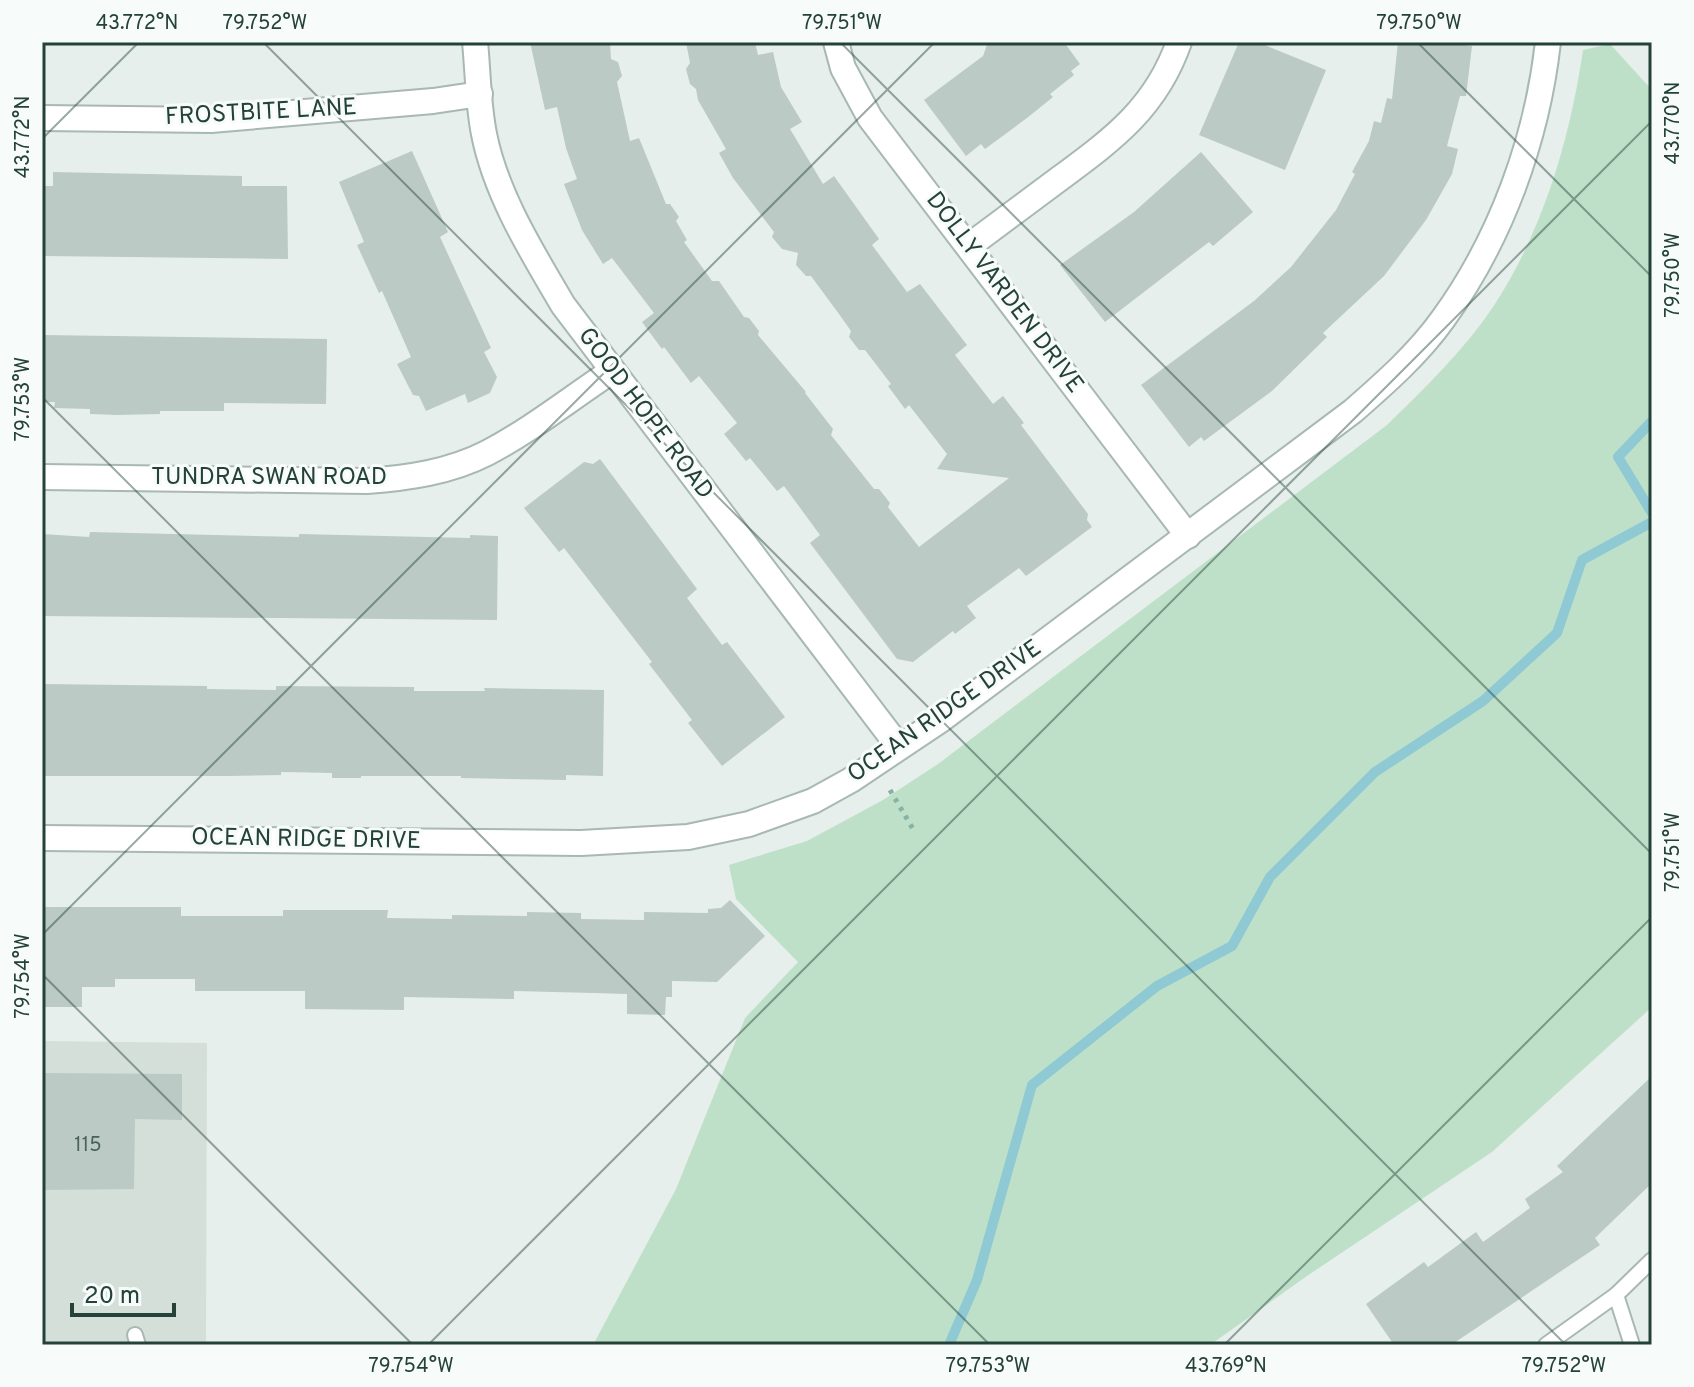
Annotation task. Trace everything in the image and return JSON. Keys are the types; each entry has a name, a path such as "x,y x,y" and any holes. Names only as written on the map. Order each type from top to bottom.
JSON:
{"street":[{"name":"GOOD HOPE ROAD","path":"475,42 484,134 494,168 513,214 563,305 899,747"},
{"name":"DOLLY VARDEN DRIVE","path":"836,42 843,68 870,118 1188,536"},
{"path":"969,246 1114,138 1139,114 1158,89 1179,42"},
{"name":"OCEAN RIDGE DRIVE","path":"42,838 581,843 688,837 749,824 813,801 851,780 942,719 1353,411 1385,383 1441,321 1466,284 1486,246 1518,172 1535,117 1548,42"},
{"name":"FROSTBITE LANE","path":"42,118 211,120 404,104 480,94"},
{"name":"TUNDRA SWAN ROAD","path":"42,477 367,481 411,477 451,467 486,453 612,371"}],"lane":[{"path":"1546,1345 1616,1295 1652,1260"},
{"path":"1616,1295 1632,1345"}],"path":[{"path":"890,790 913,829"}],"shaded area":[{"path":"42,1041 207,1043 206,1345 42,1345"}],"green space":[{"path":"1610,44 1652,90 1652,1007 1492,1152 1210,1345 593,1345 676,1189 745,1018 798,962 736,899 729,865 807,841 883,800 938,764 1387,425 1470,338 1511,278 1552,183 1570,117 1583,50"}],"building":[{"path":"530,42 610,42 611,59 618,62 622,76 617,82 630,141 639,138 666,204 670,204 679,217 676,221 687,240 684,242 712,281 719,281 744,317 749,318 759,331 758,335 833,429 831,435 874,489 879,489 890,503 888,507 919,547 1009,478 937,469 947,454 909,405 905,409 888,386 891,384 865,350 859,350 849,337 851,331 839,314 811,276 806,276 796,265 798,253 782,249 772,237 774,232 733,178 719,153 726,149 698,100 696,89 690,84 686,69 690,63 686,42 755,42 758,55 773,52 781,87 802,122 790,129 823,184 834,176 879,239 872,245 907,292 920,284 967,345 955,355 993,404 1003,396 1088,514 1087,520 1092,527 1026,576 1019,568 967,606 976,618 955,634 953,631 913,662 897,659 810,543 820,535 784,486 777,491 750,458 746,461 724,434 737,423 699,376 691,383 664,347 662,349 642,322 654,313 612,258 603,264 582,230 564,184 577,179 557,107 545,110"},
{"path":"988,42 1064,42 1080,64 1071,71 1074,75 1050,94 1053,97 1027,118 985,149 981,144 966,156 924,100 983,56"},
{"path":"1239,42 1257,42 1326,70 1285,170 1199,135"},
{"path":"1398,42 1472,46 1466,96 1460,96 1447,146 1458,149 1452,174 1426,220 1384,276 1323,333 1327,337 1272,391 1204,441 1201,437 1189,447 1141,385 1254,301 1291,267 1336,210 1355,174 1352,172 1369,141 1374,121 1381,123 1387,98 1392,99"},
{"path":"412,151 448,232 440,237 491,348 484,352 497,377 490,393 468,403 465,394 426,411 419,396 413,395 397,364 411,357 382,291 379,293 357,245 364,242 339,182"},
{"path":"1201,152 1253,212 1213,246 1209,242 1105,322 1060,265 1134,212"},
{"path":"53,172 242,176 242,186 287,186 288,259 42,256 42,186 53,186"},
{"path":"42,335 327,339 326,404 224,403 224,411 117,415 90,414 90,409 54,408 55,402 42,402"},
{"path":"600,459 697,589 687,598 722,645 727,642 785,717 722,766 688,723 692,720 649,664 652,662 564,548 559,552 524,508 584,462 593,464"},
{"path":"90,532 299,537 299,534 498,536 497,620 42,616 42,534 89,537"},
{"path":"42,684 276,690 276,686 414,687 414,691 485,691 484,688 604,690 603,776 566,775 566,780 461,776 332,778 332,773 281,772 281,775 227,776 42,776"},
{"path":"730,900 765,936 717,982 672,981 672,997 666,997 665,1015 627,1014 627,994 514,991 514,999 404,997 404,1010 305,1009 305,991 195,991 195,979 115,979 115,987 82,987 82,1007 44,1007 42,907 181,907 181,916 283,916 283,910 388,910 387,918 527,916 527,912 581,913 581,919 644,920 644,912 708,913 708,909 721,908"},
{"path":"42,1073 182,1074 182,1120 135,1119 134,1189 42,1190"},
{"path":"1652,1076 1652,1183 1595,1238 1600,1245 1451,1345 1394,1345 1366,1304 1424,1262 1428,1267 1476,1232 1483,1242 1530,1208 1525,1199 1563,1172 1557,1166"}],"waterway":[{"path":"1652,421 1618,457 1652,513"},
{"path":"949,1345 977,1280 1032,1085 1157,986 1232,946 1270,877 1375,772 1483,701 1557,633 1582,560 1652,522"}]}
